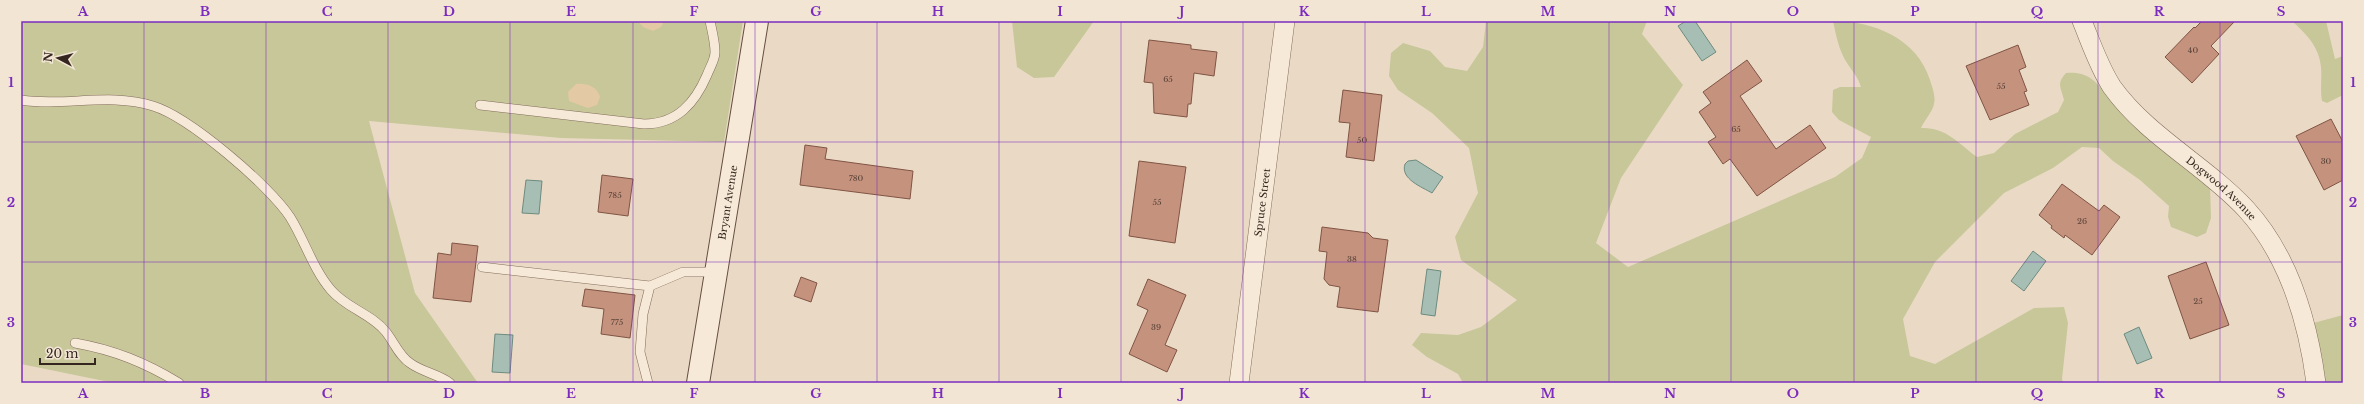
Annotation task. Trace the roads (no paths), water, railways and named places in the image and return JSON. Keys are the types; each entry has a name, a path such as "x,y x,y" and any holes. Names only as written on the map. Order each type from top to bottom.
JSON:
{"main road":[{"name":"Bryant Avenue","path":"698,383 757,21"}],"street":[{"name":"Spruce Street","path":"1239,383 1285,21"},
{"name":"Dogwood Avenue","path":"2082,21 2100,65 2113,87 2143,120 2201,168 2246,209 2262,231 2284,268 2306,325 2316,383"}],"lane":[{"path":"480,105 644,124 658,124 667,121 679,115 692,102 713,61 715,52 710,21"},
{"path":"21,100 49,102 104,98 131,100 154,106 175,116 224,152 277,198 290,218 321,277 332,291 344,302 380,325 404,359 450,383"},
{"path":"482,267 650,286 683,272 717,272"},
{"path":"648,383 640,352 644,314 650,286"},
{"path":"75,343 113,351 159,371 179,383"}]}
